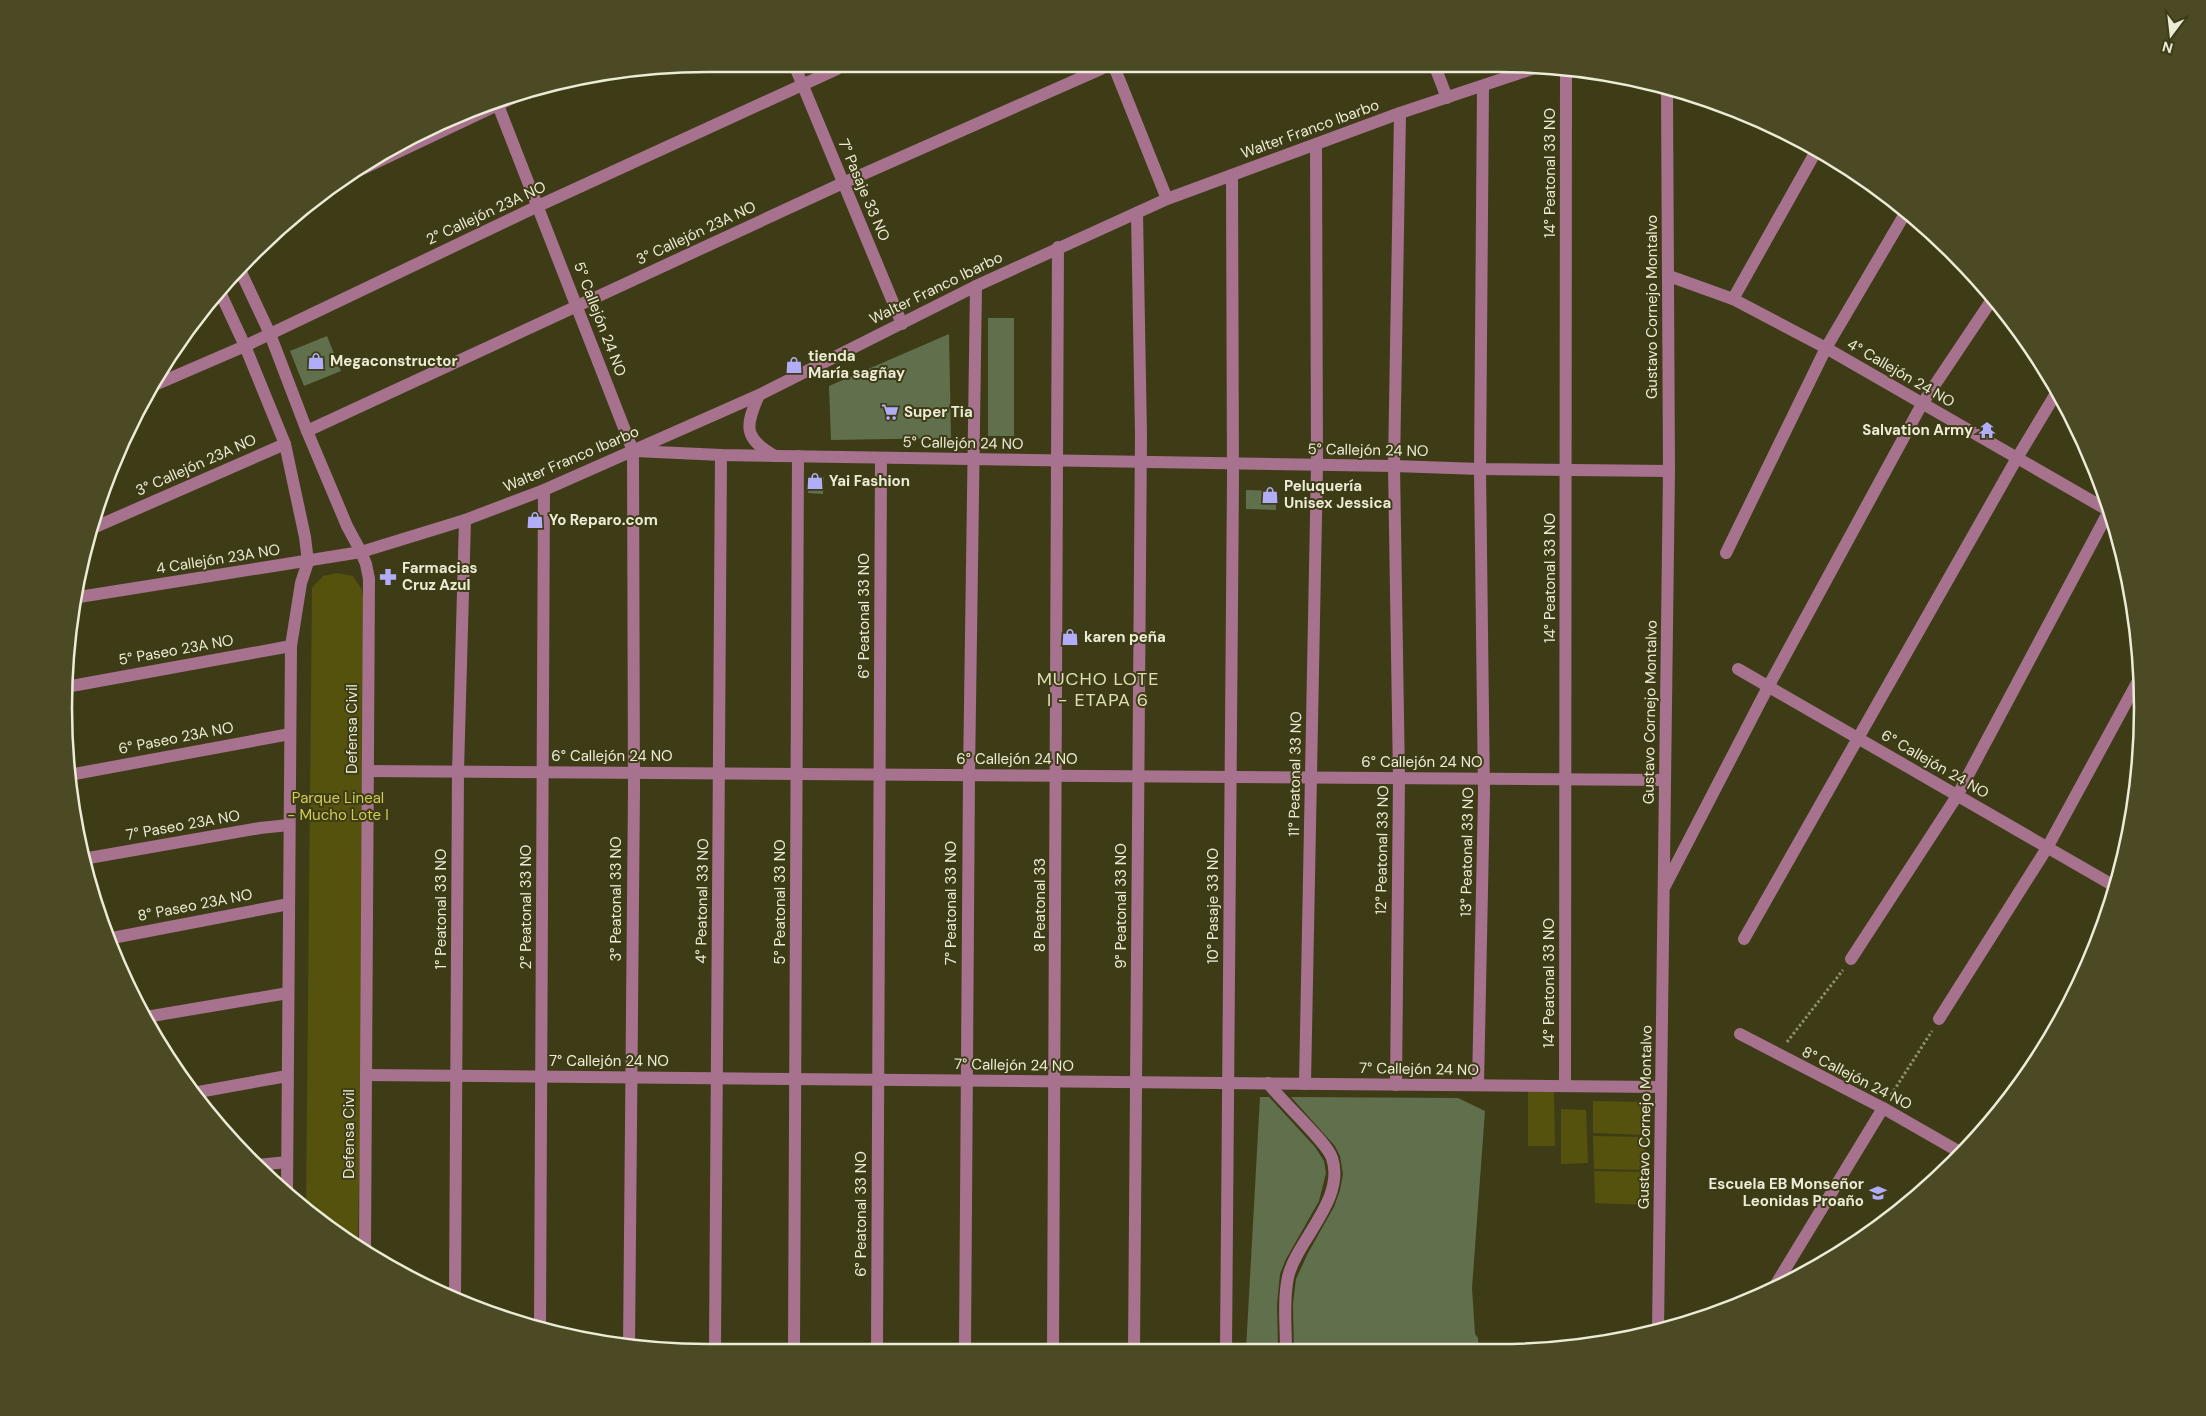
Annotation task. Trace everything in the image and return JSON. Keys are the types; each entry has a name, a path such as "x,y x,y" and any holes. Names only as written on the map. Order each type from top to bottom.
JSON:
{"street":[{"name":"7° Pasaje 33 NO","path":"797,72 902,324"},
{"name":"2° Callejón 23A NO","path":"164,381 245,346 538,206 830,72"},
{"name":"3° Callejón 23A NO","path":"307,431 843,183 1094,72"},
{"path":"1116,72 1167,199"},
{"path":"1437,72 1447,98"},
{"name":"Walter Franco Ibarbo","path":"362,552 465,520 544,490 633,451 759,395 976,286 1058,247 1167,199 1400,113 1520,73"},
{"name":"14° Peatonal 33 NO","path":"1565,1086 1566,77"},
{"name":"13° Peatonal 33 NO","path":"1478,1086 1484,779 1480,469 1483,86"},
{"name":"Gustavo Cornejo Montalvo","path":"1658,1323 1669,471 1667,96"},
{"name":"5° Callejón 24 NO","path":"499,108 633,451 721,455 1669,471"},
{"name":"12° Peatonal 33 NO","path":"1396,1085 1399,778 1394,466 1400,113"},
{"name":"11° Peatonal 33 NO","path":"1305,1084 1317,465 1316,145"},
{"path":"1733,299 1813,156"},
{"name":"10° Pasaje 33 NO","path":"1226,1344 1233,464 1232,175"},
{"name":"9° Peatonal 33 NO","path":"1134,1344 1140,462 1137,213"},
{"path":"1726,553 1826,348 1902,218"},
{"name":"8 Peatonal 33","path":"1053,1344 1059,461 1058,247"},
{"name":"Defensa Civil","path":"243,276 270,334 307,431 347,526 362,552 368,579 365,1242"},
{"name":"4° Callejón 24 NO","path":"1669,276 1733,299 1826,348 2100,504"},
{"name":"7° Peatonal 33 NO","path":"965,1344 969,775 976,286"},
{"path":"223,298 245,346 285,444 305,537 308,562 301,583 291,646 287,1184"},
{"path":"1664,888 1768,687 1922,404 1989,305"},
{"path":"759,395 748,420 749,431 762,448 776,456"},
{"path":"1744,938 2017,458 2053,399"},
{"name":"3° Callejón 23A NO","path":"100,525 285,444"},
{"name":"3° Peatonal 33 NO","path":"629,1338 633,451"},
{"name":"4° Peatonal 33 NO","path":"715,1344 721,455"},
{"name":"5° Peatonal 33 NO","path":"794,1344 798,456"},
{"name":"6° Peatonal 33 NO","path":"877,1344 881,458"},
{"name":"2° Peatonal 33 NO","path":"540,1321 544,490"},
{"name":"1° Peatonal 33 NO","path":"455,1291 458,771 465,520"},
{"path":"1851,959 1957,796 2105,520"},
{"name":"4 Callejón 23A NO","path":"83,596 362,552"},
{"name":"5° Paseo 23A NO","path":"73,686 291,646"},
{"name":"6° Callejón 24 NO","path":"1738,669 2109,883"},
{"path":"1939,1019 2047,848 2133,688"},
{"name":"6° Paseo 23A NO","path":"76,774 290,734"},
{"name":"6° Callejón 24 NO","path":"368,771 1665,780"},
{"name":"7° Paseo 23A NO","path":"91,858 260,828 289,825"},
{"name":"8° Paseo 23A NO","path":"116,937 289,904"},
{"path":"153,1016 288,993"},
{"name":"8° Callejón 24 NO","path":"1740,1034 1883,1108 1955,1149"},
{"name":"7° Callejón 24 NO","path":"366,1075 1661,1087"},
{"path":"202,1091 287,1076"},
{"path":"1268,1084 1332,1157 1335,1175 1328,1200 1288,1276 1286,1290 1286,1344"},
{"path":"1781,1277 1883,1108"},
{"path":"266,1164 287,1162"}],"path":[{"path":"1777,1054 1851,959"},
{"path":"1883,1108 1939,1019"}],"green space":[{"name":"Parque Lineal - Mucho Lote I","path":"337,573 353,576 362,590 364,603 366,781 358,1238 306,1200 312,588 323,576"},
{"path":"1528,1091 1554,1092 1555,1146 1528,1146"},
{"path":"1593,1101 1645,1102 1644,1135 1593,1133"},
{"path":"1561,1109 1586,1110 1588,1163 1561,1164"},
{"path":"1593,1136 1645,1137 1644,1170 1594,1169"},
{"path":"1594,1171 1646,1172 1645,1205 1595,1203"}],"building":[{"path":"988,318 1014,318 1014,436 988,436"},
{"name":"Super Tia","path":"949,334 951,438 831,440 829,386"},
{"name":"Megaconstructor","path":"327,336 341,371 304,386 290,351"},
{"path":"809,476 824,477 823,494 808,493"},
{"path":"1246,490 1276,491 1276,510 1246,509"},
{"path":"1260,1097 1269,1097 1315,1147 1324,1161 1326,1173 1319,1201 1286,1259 1280,1274 1277,1304 1278,1344 1246,1344"},
{"path":"1291,1097 1458,1098 1485,1111 1472,1288 1475,1334 1478,1338 1478,1344 1294,1344 1293,1304 1296,1279 1308,1253 1334,1207 1340,1190 1343,1174 1340,1156 1335,1146"}],"place":[{"name":"Megaconstructor","path":"316,361"},
{"name":"tienda María sagñay","path":"794,365"},
{"name":"Super Tia","path":"890,412"},
{"name":"Salvation Army","path":"1987,430"},
{"name":"Yai Fashion","path":"815,481"},
{"name":"Peluquería Unisex Jessica","path":"1270,495"},
{"name":"Yo Reparo.com","path":"535,520"},
{"name":"Farmacias Cruz Azul","path":"388,577"},
{"name":"karen peña","path":"1070,637"},
{"name":"Escuela EB Monseñor Leonidas Proaño","path":"1878,1193"}],"district":[{"name":"MUCHO LOTE I - ETAPA 6","path":"1098,690"}]}
